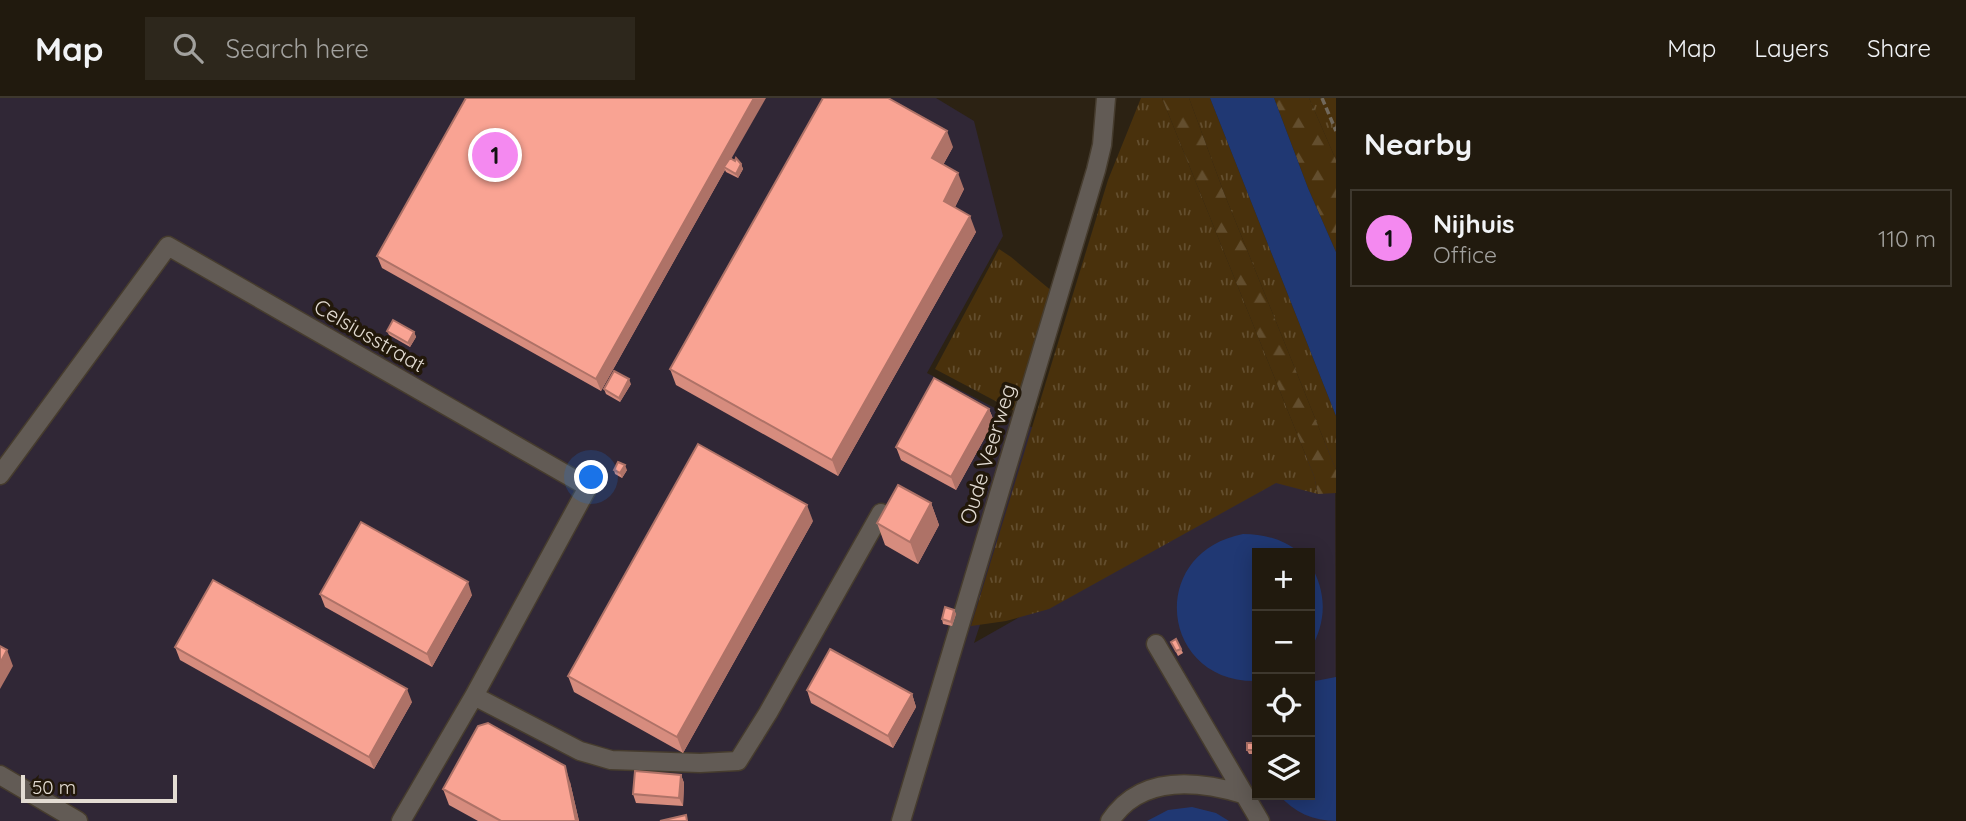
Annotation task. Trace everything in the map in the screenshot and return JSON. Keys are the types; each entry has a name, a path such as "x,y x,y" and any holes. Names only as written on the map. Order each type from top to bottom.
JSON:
{"street":[{"name":"Oude Veerweg","path":"901,821 1096,170 1102,145 1106,98"},
{"name":"Celsiusstraat","path":"0,475 168,246 588,487 474,696 401,821"},
{"path":"474,696 580,751 611,760 700,763 738,761 881,513"},
{"path":"1156,644 1260,821"},
{"path":"0,775 78,821"},
{"path":"1110,821 1129,799 1159,785 1219,787 1242,794"}],"path":[{"path":"1322,98 1336,131"}],"shaded area":[{"path":"0,98 936,98 974,121 1003,236 927,373 1043,433 974,643 1335,437 1336,821 0,821"}],"green space":[{"path":"1141,98 1162,98 1314,476 1318,494 1276,483 1049,609 1006,621 971,626 1108,180"},
{"path":"1162,98 1189,98 1224,193 1336,470 1336,493 1318,494 1314,476"},
{"path":"1189,98 1210,98 1336,416 1336,470 1224,193"},
{"path":"1274,98 1309,98 1336,160 1336,252 1308,188"},
{"path":"1309,98 1336,98 1336,160"},
{"path":"999,249 1053,292 1018,413 935,369"}],"water":[{"path":"1210,98 1274,98 1336,252 1336,416"},
{"path":"1243,534 1273,538 1293,548 1252,548 1252,680 1225,676 1200,662 1184,640 1177,615 1179,589 1191,565 1212,546"},
{"path":"1315,573 1320,585 1323,607 1316,639"},
{"path":"1336,677 1336,821 1305,814 1284,800 1315,800 1315,681"},
{"path":"1192,807 1216,813 1229,821 1147,821 1168,810"}],"building":[{"path":"466,98 754,98 596,379 377,256"},
{"path":"823,98 888,98 947,131 932,158 958,173 944,201 970,216 832,460 670,369"},
{"path":"730,158 735,161 736,158 741,164 736,174 724,167"},
{"path":"393,320 414,332 408,343 387,331"},
{"path":"614,371 629,379 619,398 604,389"},
{"path":"934,378 989,409 951,477 896,447"},
{"path":"698,444 807,505 677,737 568,676"},
{"path":"618,462 625,465 620,473 614,470"},
{"path":"898,485 931,503 910,542 877,523"},
{"path":"361,522 468,582 427,654 320,594"},
{"path":"213,580 407,689 369,757 175,647"},
{"path":"945,607 954,610 951,622 942,619"},
{"path":"1176,639 1181,649 1176,651 1171,642"},
{"path":"0,646 7,650 0,663"},
{"path":"830,649 912,694 888,736 807,690"},
{"path":"488,723 565,766 576,821 501,821 443,789 478,726"},
{"path":"1247,743 1252,743 1252,750 1247,750"},
{"path":"635,771 681,775 679,798 633,794"},
{"path":"686,815 687,821 660,821"}],"place":[{"name":"Nijhuis","path":"495,155"}]}
